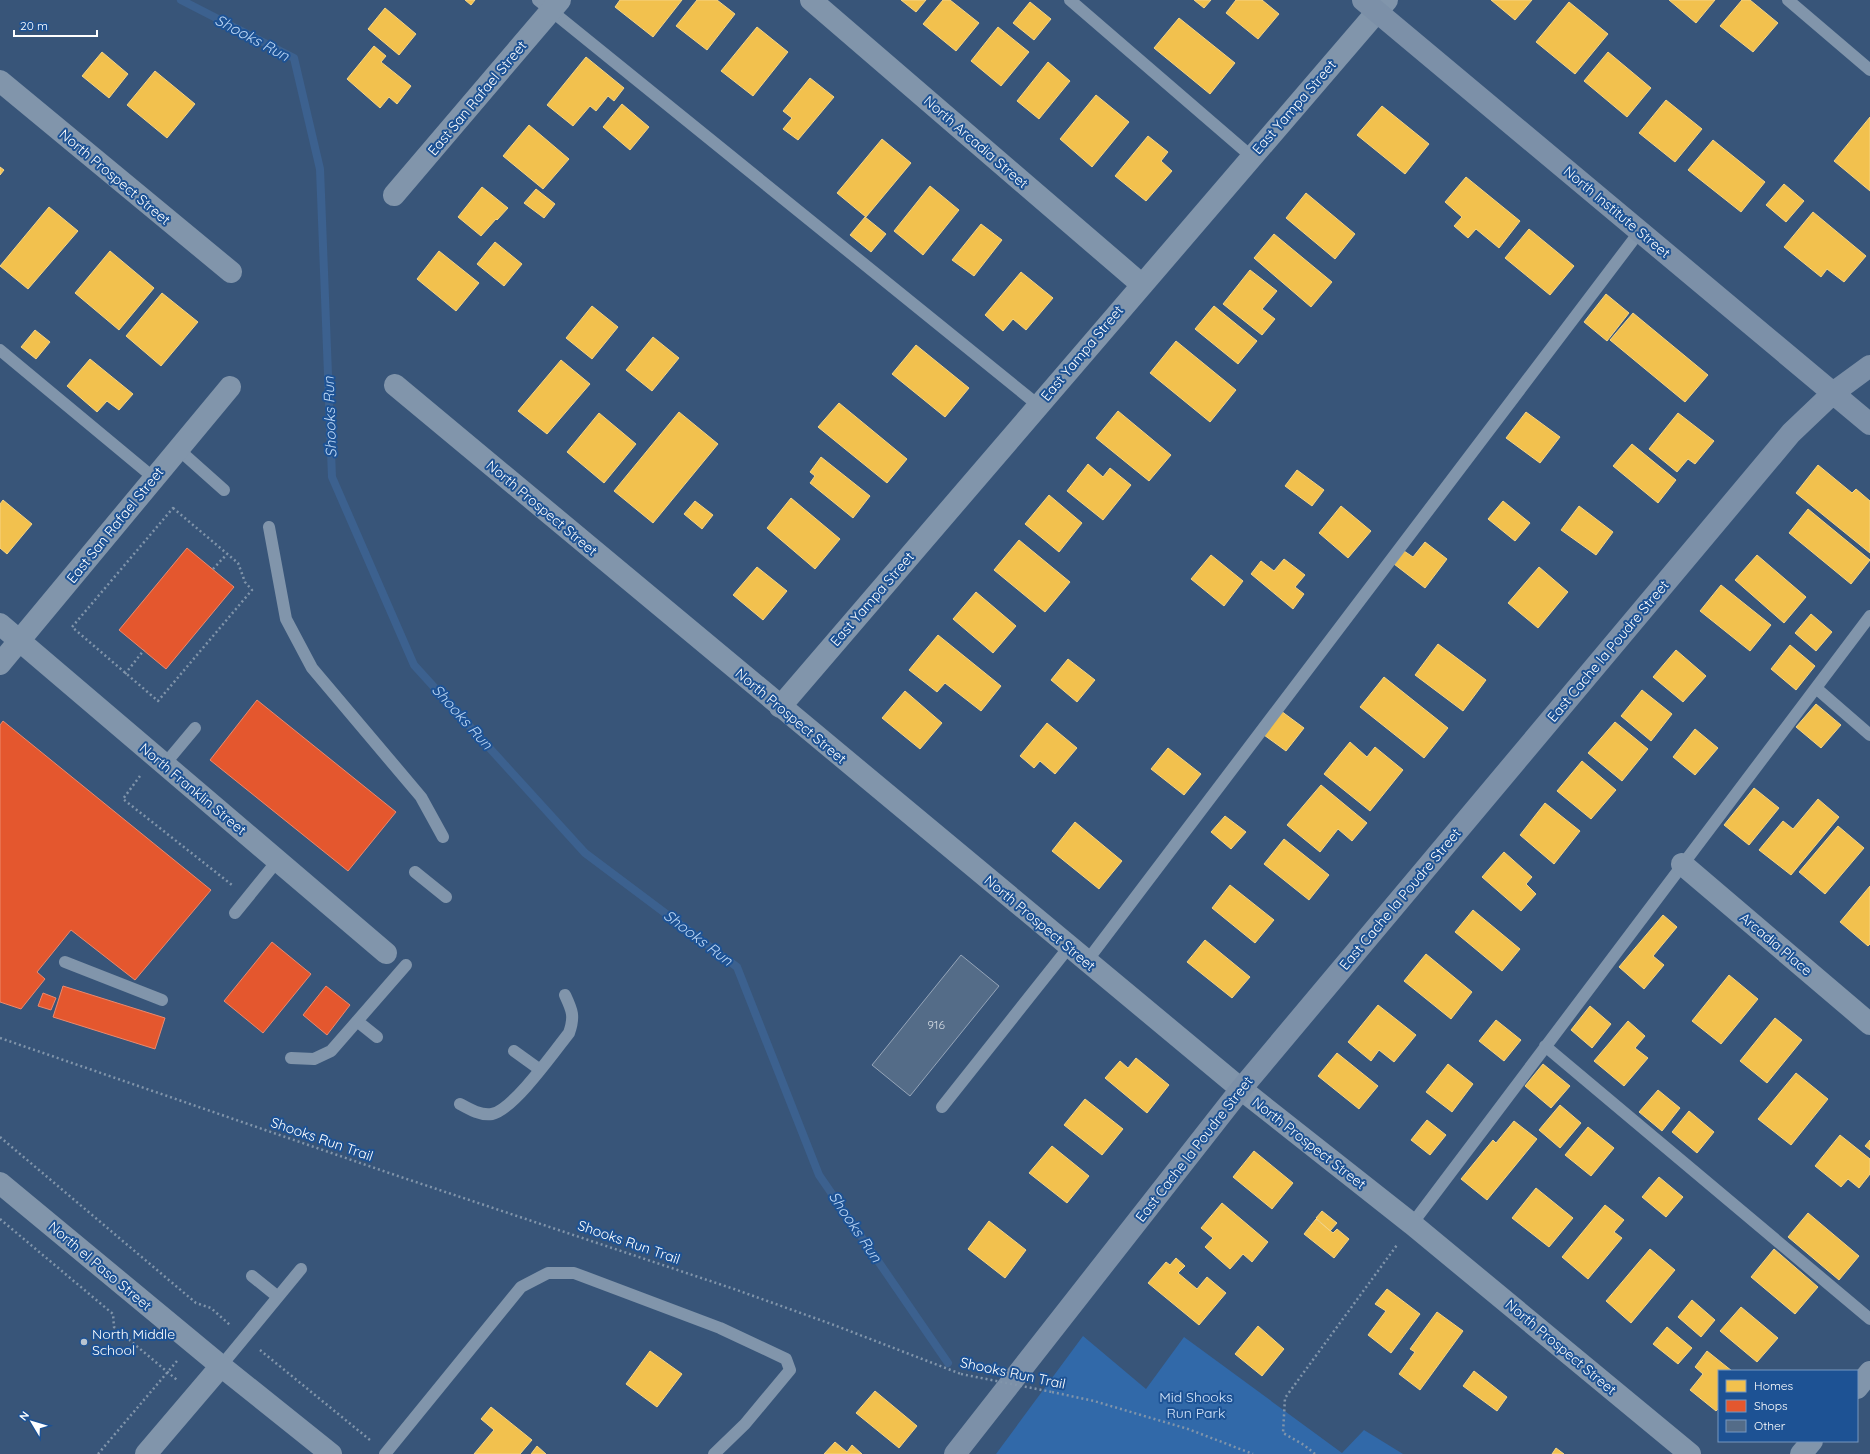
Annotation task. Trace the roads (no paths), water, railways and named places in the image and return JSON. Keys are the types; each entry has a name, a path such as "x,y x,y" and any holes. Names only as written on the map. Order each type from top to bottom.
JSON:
{"street":[{"name":"North Arcadia Street","path":"811,0 1141,284"},
{"name":"East San Rafael Street","path":"394,195 550,4"},
{"name":"East Yampa Street","path":"780,707 1141,284 1252,157 1375,4"},
{"name":"North Institute Street","path":"1375,4 1640,231 1870,424"},
{"name":"North Prospect Street","path":"0,81 231,272"},
{"name":"East Cache la Poudre Street","path":"955,1454 1241,1089 1791,433 1833,393 1870,366"},
{"name":"North Prospect Street","path":"395,385 780,707 1241,1089 1412,1224 1690,1454"},
{"name":"East San Rafael Street","path":"0,664 230,387"},
{"name":"North Franklin Street","path":"0,624 386,953"},
{"name":"Arcadia Place","path":"1682,864 1870,1024"},
{"name":"North el Paso Street","path":"0,1183 221,1366 331,1454"},
{"path":"146,1454 221,1366"},
{"path":"1858,1387 1870,1372"},
{"path":"1801,1454 1811,1442"}],"lane":[{"path":"1070,0 1252,157"},
{"path":"1788,0 1870,70"},
{"path":"550,4 1038,405"},
{"path":"1087,961 1640,231"},
{"path":"0,350 154,478"},
{"path":"178,449 224,490"},
{"path":"269,527 286,619 312,668 421,798 443,837"},
{"path":"1412,1224 1870,616"},
{"path":"1816,688 1870,735"},
{"path":"164,765 195,728"},
{"path":"235,913 278,860"},
{"path":"415,872 446,897"},
{"path":"942,1107 1069,947"},
{"path":"65,962 162,1000"},
{"path":"291,1058 314,1060 331,1051 406,965"},
{"path":"460,1104 474,1112 492,1114 510,1105 569,1033 574,1020 565,994"},
{"path":"357,1021 377,1037"},
{"path":"1545,1046 1870,1319"},
{"path":"514,1051 539,1069"},
{"path":"221,1366 301,1269"},
{"path":"385,1454 521,1287 548,1273 574,1274 720,1328 786,1359 790,1370 745,1424 714,1454"},
{"path":"252,1276 278,1297"}],"waterway":[{"name":"Shooks Run","path":"181,0 294,58 320,169 332,477 414,665 585,853 737,967 819,1175 948,1363"}],"place":[{"name":"North Middle School","path":"84,1342"}],"park label":[{"name":"Mid Shooks Run Park","path":"1196,1406"}]}
